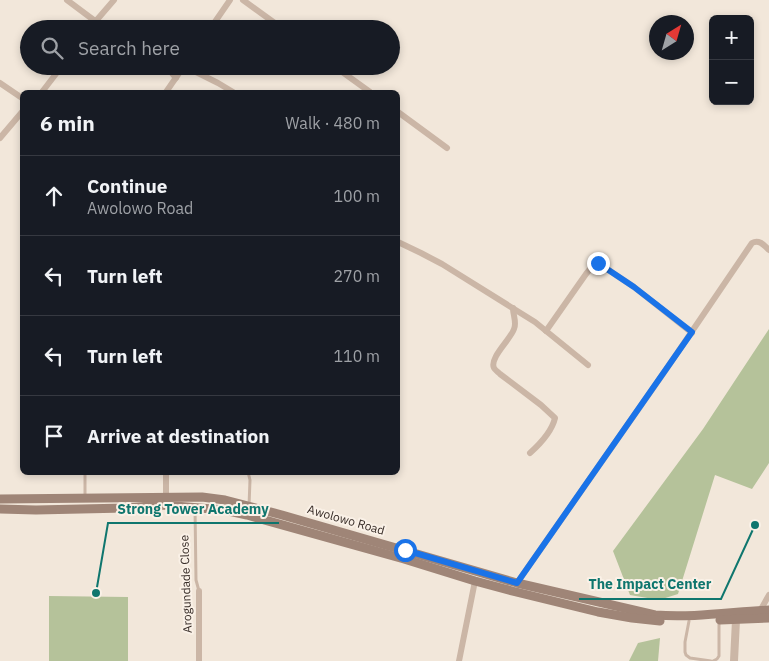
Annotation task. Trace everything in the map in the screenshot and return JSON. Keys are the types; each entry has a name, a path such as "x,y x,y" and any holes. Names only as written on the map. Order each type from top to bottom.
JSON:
{"main road":[{"name":"Awolowo Road","path":"0,499 202,497 225,500 517,583 655,618"},
{"name":"Awolowo Road","path":"0,509 126,508 163,505 224,510 404,559 475,581 598,612 689,621 769,618"},
{"name":"Awolowo Road","path":"668,619 765,611"}],"street":[{"path":"67,0 94,20"},
{"path":"96,20 114,0"},
{"path":"216,20 230,0"},
{"path":"243,0 271,20"},
{"path":"44,90 55,75"},
{"path":"167,90 178,75"},
{"path":"202,75 230,90"},
{"path":"346,75 367,90"},
{"path":"0,83 20,97"},
{"path":"400,113 447,148"},
{"path":"0,138 20,114"},
{"path":"517,583 752,243 755,241 760,242 769,250"},
{"path":"400,243 442,264 535,322 588,365"},
{"path":"546,331 586,274 595,263 598,263 634,287 692,332"},
{"path":"513,308 515,329 496,356 493,363 494,368 555,418 543,439 530,452"},
{"path":"166,475 166,497"},
{"path":"458,661 475,581"},
{"name":"Arogundade Close","path":"199,591 199,661"},
{"path":"765,611 769,595"},
{"path":"734,661 736,620"}],"lane":[{"path":"85,499 86,475"},
{"path":"249,475 249,507"},
{"name":"Arogundade Close","path":"195,507 196,580 199,591"},
{"path":"689,621 684,652 690,658 712,661 717,660 719,656 719,620"}],"green space":[{"path":"769,329 769,463 752,489 715,475 678,594 659,600 630,595 613,551 703,429"},
{"path":"49,596 128,597 128,661 49,661"},
{"path":"660,638 658,661 629,661 638,643"}],"place":[{"name":"The Impact Center","path":"755,525"},
{"name":"Strong Tower Academy","path":"96,593"}],"route":[{"path":"405,550 517,583 692,332 634,287 598,263"}]}
